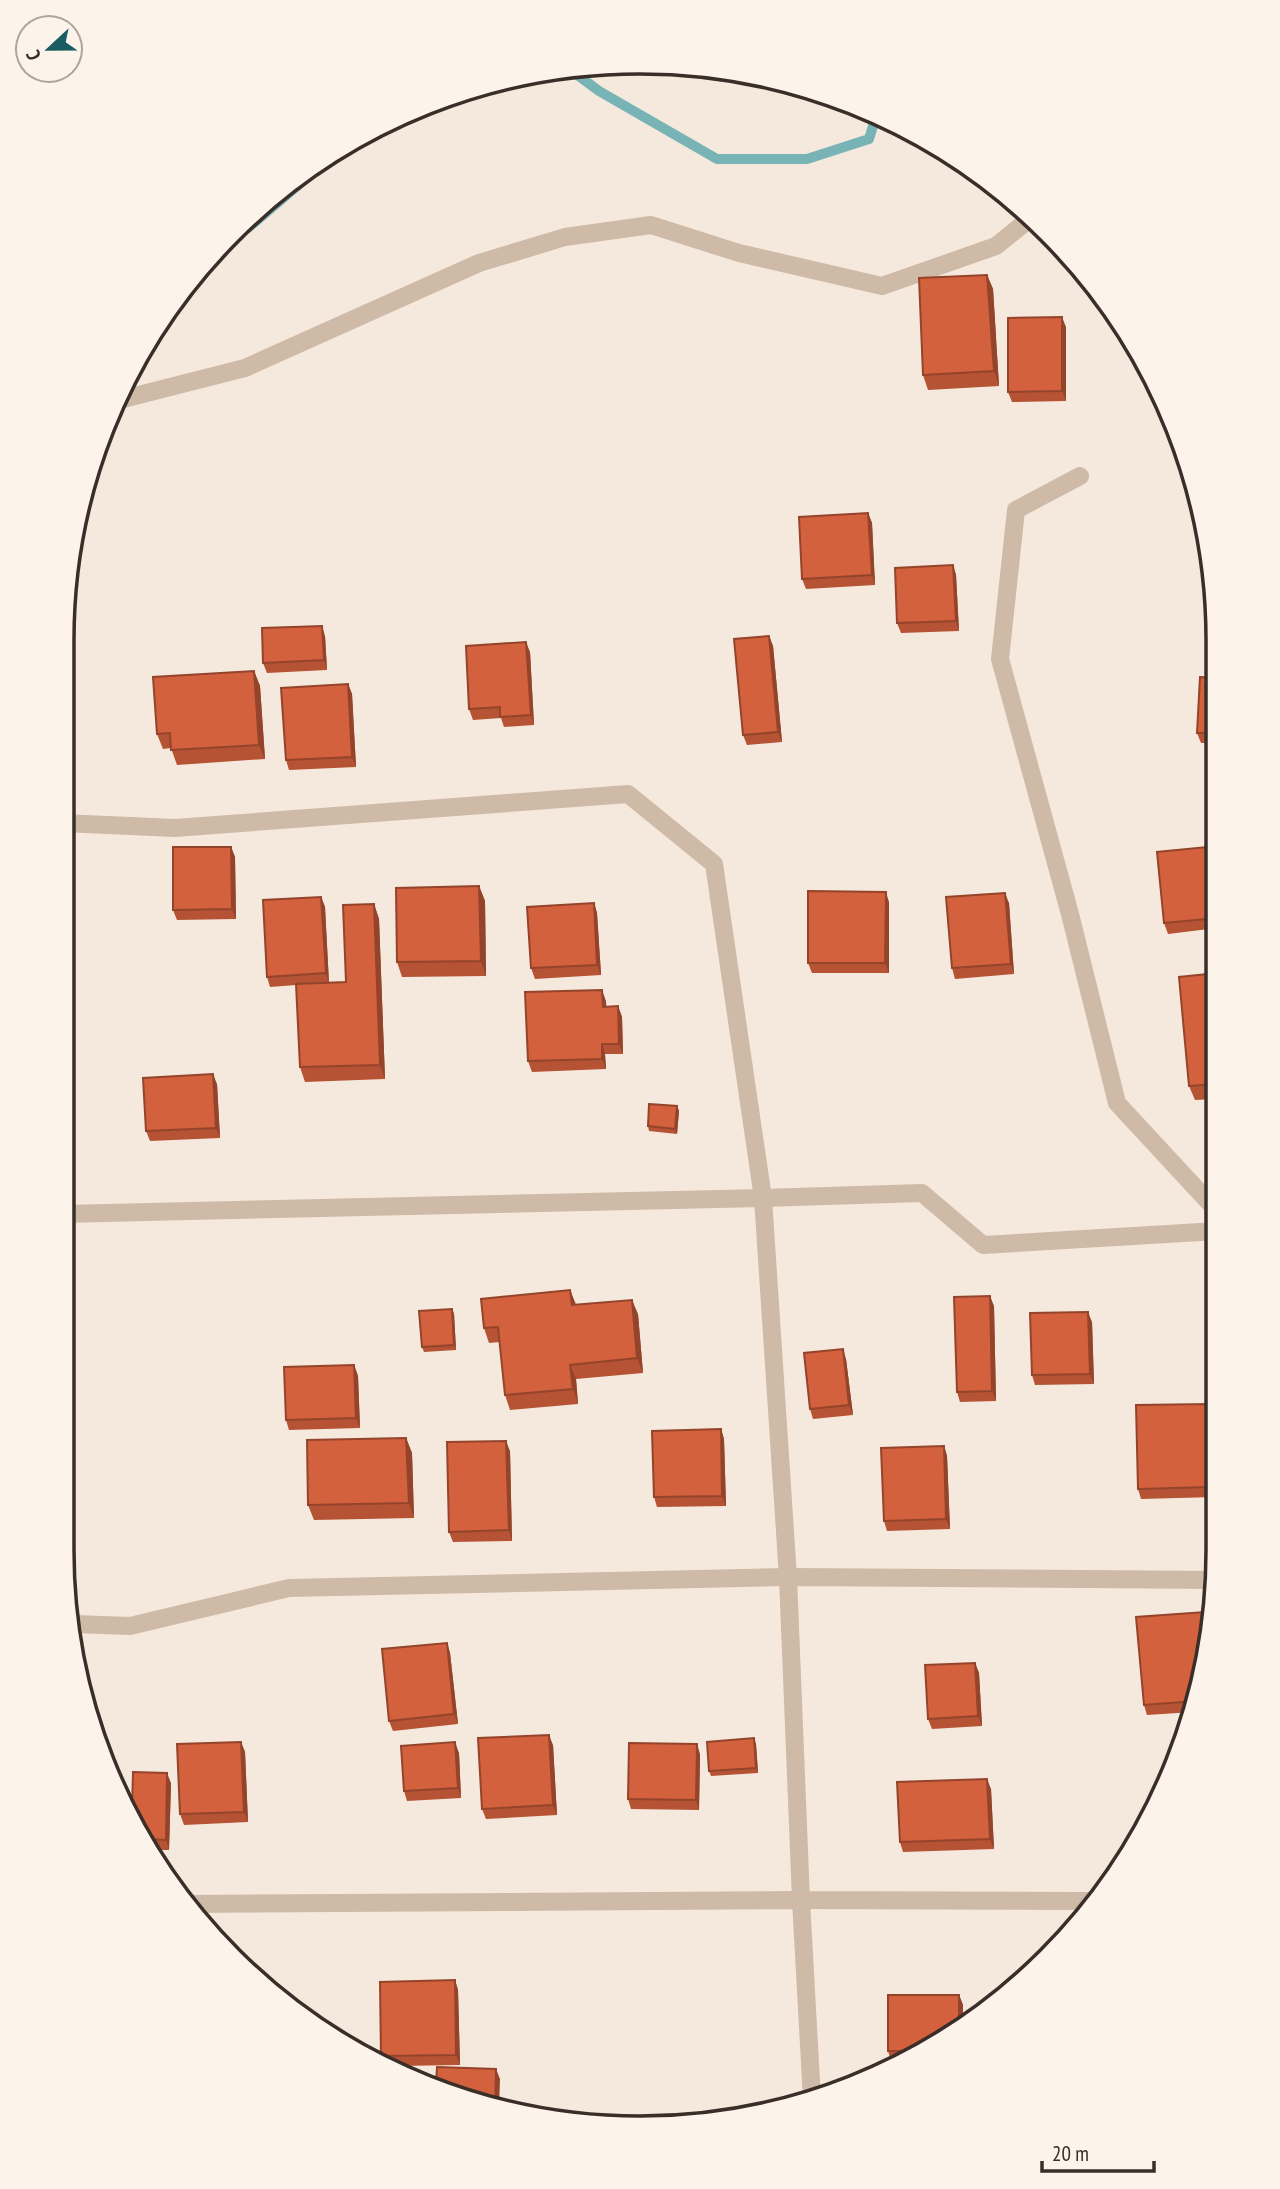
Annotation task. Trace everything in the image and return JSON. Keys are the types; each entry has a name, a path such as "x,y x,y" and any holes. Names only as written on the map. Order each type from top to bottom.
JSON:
{"street":[{"path":"128,398 244,368 478,262 565,237 651,225 739,253 882,286 996,246 1024,223"},
{"path":"1080,476 1016,510 1000,659 1070,914 1117,1103 1206,1199"},
{"path":"74,824 175,828 628,794 714,864 763,1198 788,1577 811,2088"},
{"path":"74,1214 922,1193 983,1245 1206,1232"},
{"path":"78,1624 130,1626 289,1588 788,1577 1205,1580"},
{"path":"198,1903 1083,1901"}],"building":[{"path":"987,275 994,371 923,375 919,278"},
{"path":"1062,317 1062,391 1008,392 1008,318"},
{"path":"868,513 872,575 802,579 799,517"},
{"path":"953,565 956,621 897,623 895,568"},
{"path":"322,626 324,660 263,663 262,628"},
{"path":"769,636 778,732 743,735 734,639"},
{"path":"526,642 531,715 500,717 500,707 469,709 466,646"},
{"path":"254,671 259,745 171,750 170,733 157,734 153,677"},
{"path":"1200,677 1206,677 1206,733 1197,733"},
{"path":"348,684 352,757 286,760 281,688"},
{"path":"173,847 231,847 232,909 173,910"},
{"path":"1206,847 1206,919 1164,923 1157,852"},
{"path":"479,886 481,961 397,962 396,888"},
{"path":"808,891 886,892 885,963 808,963"},
{"path":"1005,893 1011,964 952,968 946,897"},
{"path":"321,897 326,973 267,977 263,900"},
{"path":"594,903 597,965 531,968 527,907"},
{"path":"374,904 380,1065 300,1067 296,984 346,982 343,905"},
{"path":"1206,974 1206,1085 1189,1086 1179,977"},
{"path":"602,990 603,1007 618,1006 619,1044 602,1044 602,1059 528,1061 525,992"},
{"path":"213,1074 216,1128 146,1131 143,1078"},
{"path":"649,1104 677,1106 675,1129 648,1126"},
{"path":"570,1290 572,1305 632,1300 637,1358 570,1365 573,1389 505,1395 498,1327 484,1328 481,1299"},
{"path":"990,1296 992,1391 957,1392 954,1297"},
{"path":"452,1309 454,1345 422,1347 419,1311"},
{"path":"1088,1312 1090,1374 1032,1375 1030,1313"},
{"path":"843,1349 849,1405 810,1409 804,1353"},
{"path":"354,1365 356,1418 286,1420 284,1367"},
{"path":"1206,1404 1206,1487 1138,1489 1136,1405"},
{"path":"721,1429 722,1496 654,1497 652,1431"},
{"path":"406,1438 409,1503 308,1505 307,1440"},
{"path":"506,1441 509,1530 449,1532 447,1442"},
{"path":"944,1446 946,1519 884,1521 881,1448"},
{"path":"1203,1612 1196,1660 1185,1702 1144,1705 1136,1617"},
{"path":"447,1643 454,1714 389,1721 382,1649"},
{"path":"975,1663 978,1716 928,1719 925,1665"},
{"path":"549,1735 553,1805 482,1809 478,1738"},
{"path":"754,1738 756,1768 709,1771 707,1742"},
{"path":"241,1742 244,1812 180,1814 177,1744"},
{"path":"455,1742 458,1788 404,1791 401,1746"},
{"path":"629,1743 697,1744 696,1800 628,1799"},
{"path":"133,1772 167,1773 166,1840 154,1839 132,1800"},
{"path":"987,1779 990,1839 900,1842 897,1782"},
{"path":"455,1980 456,2055 387,2056 381,2053 380,1982"},
{"path":"888,1995 959,1995 959,2017 902,2051 888,2051"},
{"path":"437,2067 496,2069 495,2097 458,2085 436,2077"}],"waterway":[{"path":"580,77 599,91 717,159 807,159 869,139 874,124"}]}
